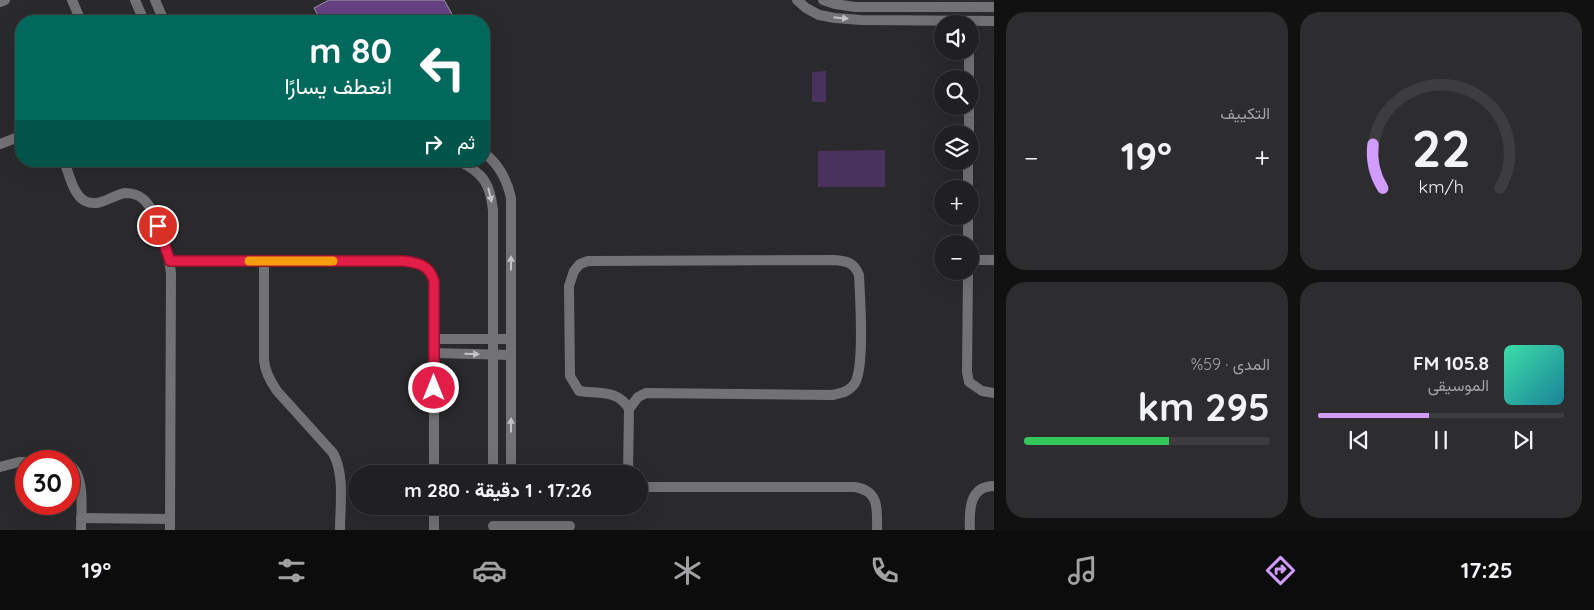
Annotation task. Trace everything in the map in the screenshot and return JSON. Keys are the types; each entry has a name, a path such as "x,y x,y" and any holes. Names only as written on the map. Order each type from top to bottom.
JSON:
{"street":[{"path":"0,2 5,0"},
{"path":"72,0 78,15"},
{"path":"135,0 141,15"},
{"path":"155,0 161,15"},
{"path":"798,0 806,8 820,15 834,18 934,20"},
{"path":"823,0 855,7 924,4 994,7"},
{"path":"924,4 924,20"},
{"path":"970,7 970,15"},
{"path":"979,21 994,20"},
{"path":"0,144 15,138"},
{"path":"490,158 501,171 508,185 511,198 511,465"},
{"path":"66,167 76,190 85,201 100,203 125,193 144,199 150,208 165,244 172,273 170,525 81,518"},
{"path":"471,167 483,178 491,192 493,210 493,465"},
{"path":"628,465 629,409 625,402 609,393 579,391 570,376 569,286 574,271 580,264 588,261 834,260 845,261 856,268 859,275 860,364 855,383 843,393 832,395 646,393 638,397 629,409"},
{"path":"979,260 994,260"},
{"path":"170,261 404,261 426,266 432,274 434,281 434,465"},
{"path":"264,261 265,370 277,391 333,453 336,459 340,472 340,530"},
{"path":"968,280 967,372 969,382 982,391 994,393"},
{"path":"434,339 511,339"},
{"path":"434,353 511,355"},
{"path":"0,467 15,463"},
{"path":"80,482 81,530"},
{"path":"970,530 971,502 973,497 978,491 988,486 994,486"},
{"path":"648,487 863,488 874,496 877,507 877,530"},
{"path":"434,515 434,530"},
{"path":"493,515 493,528 570,528 570,515"},
{"path":"511,515 511,528"}],"shaded area":[{"path":"826,71 826,102 812,102 812,72"},
{"path":"885,150 885,187 818,187 818,151"}],"building":[{"path":"329,0 444,0 453,15 318,15 314,8"}],"slow traffic":[{"path":"249,261 333,261"}],"route":[{"path":"158,226 170,261 404,261 426,266 432,274 434,281 434,388"}]}
